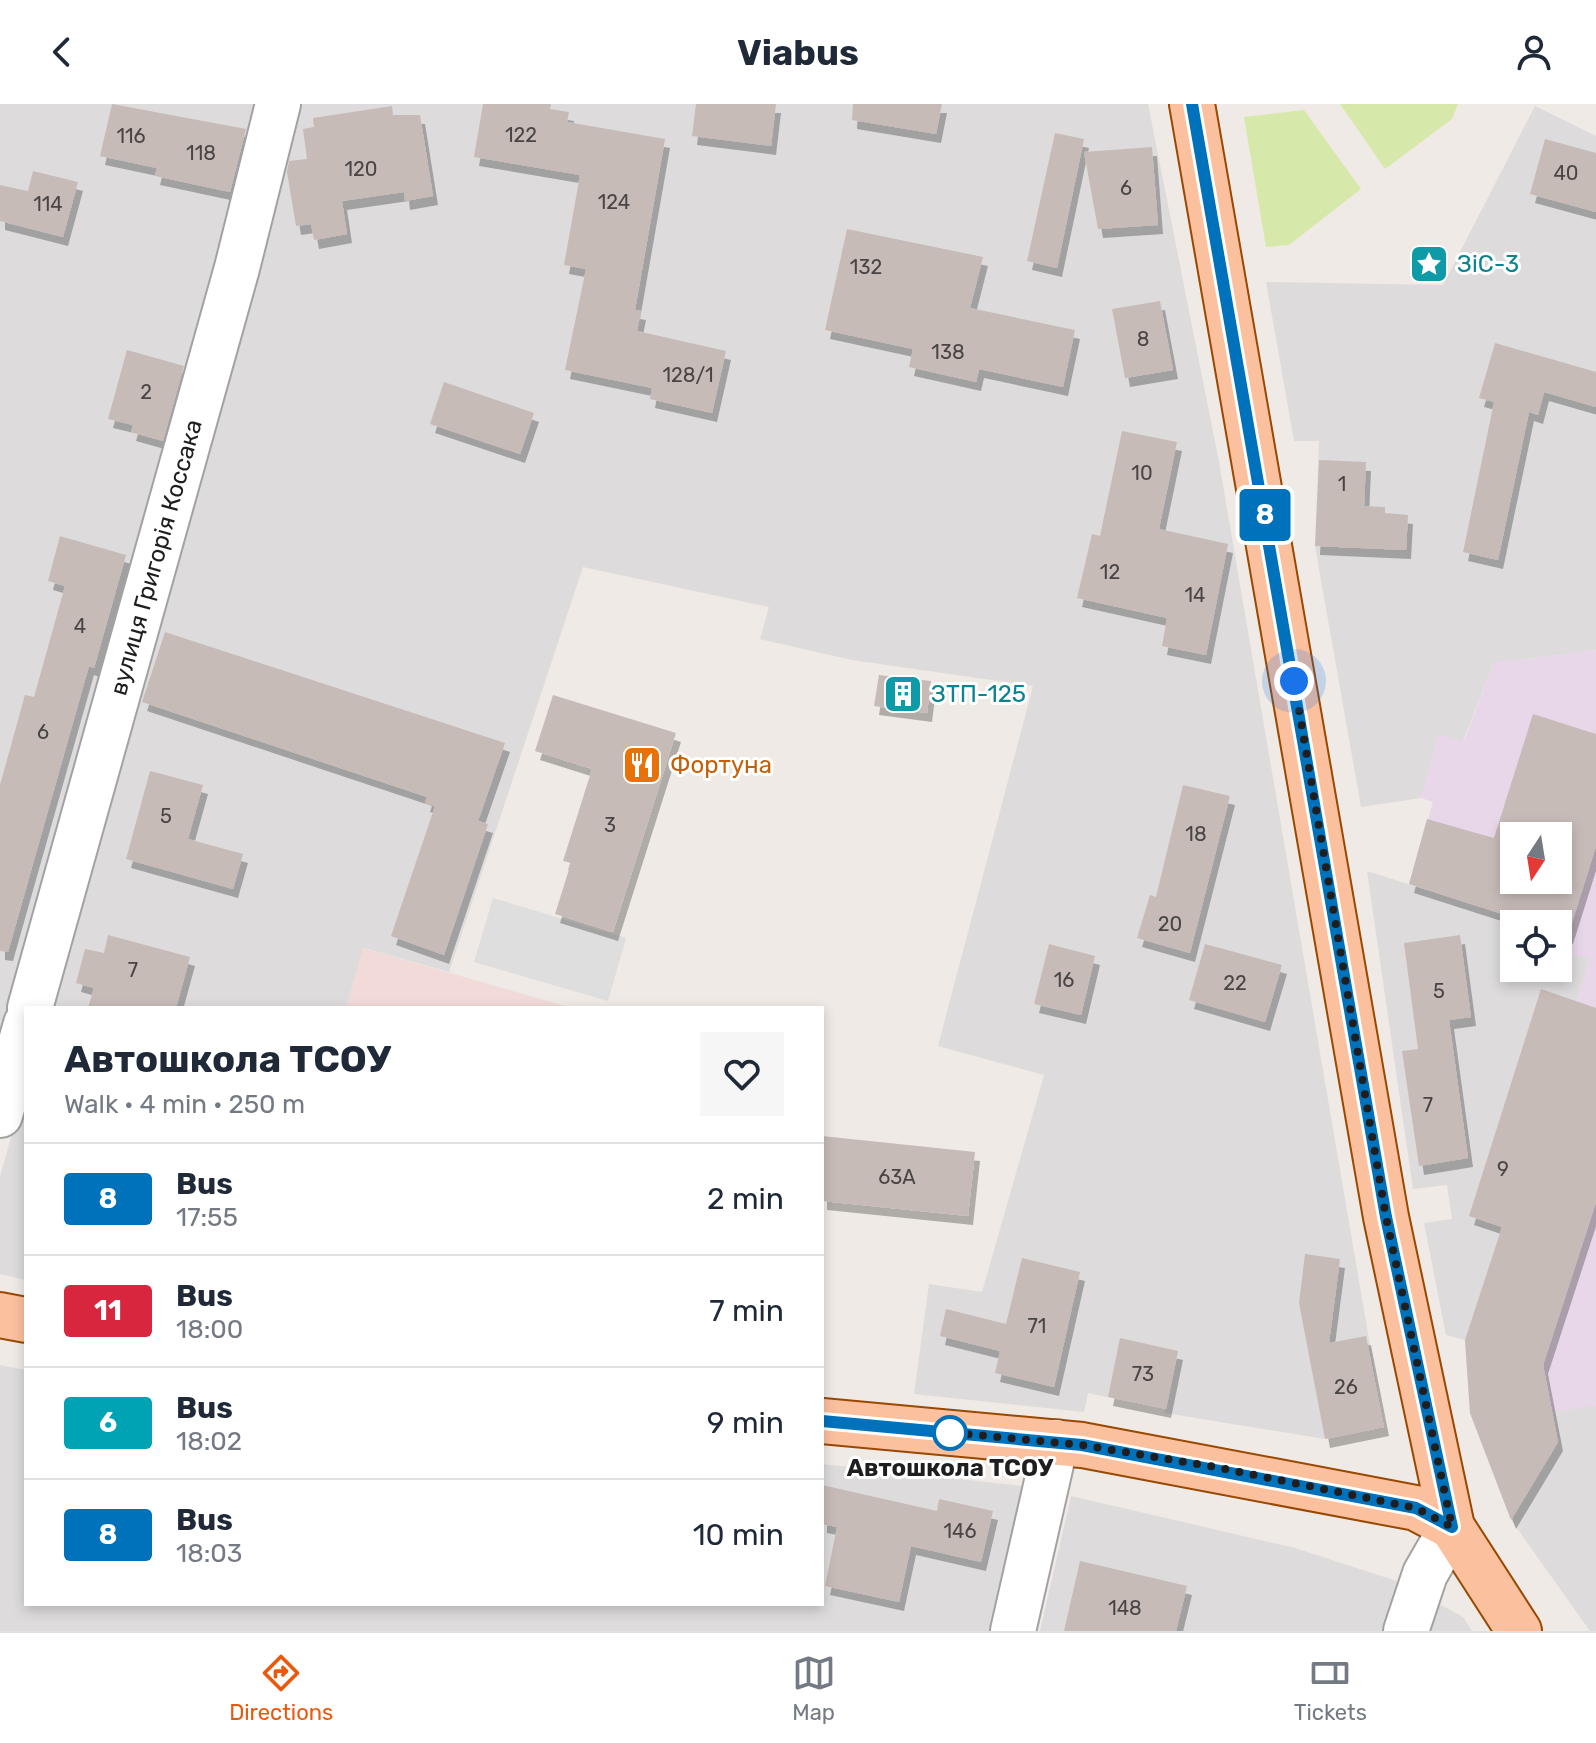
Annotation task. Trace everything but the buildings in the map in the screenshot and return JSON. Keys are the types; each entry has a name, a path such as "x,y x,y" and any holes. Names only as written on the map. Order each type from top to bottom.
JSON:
{"main road":[{"path":"1192,104 1386,1217 1452,1527 1519,1631"},
{"path":"0,1315 24,1320"},
{"path":"824,1421 1056,1442 1215,1467 1416,1508 1452,1527"}],"street":[{"name":"вулиця Григорія Коссака","path":"31,1006 225,313 278,104"},
{"path":"0,1115 24,1031"},
{"path":"1013,1631 1056,1442"},
{"path":"1406,1631 1425,1574 1452,1527"}],"shaded area":[{"path":"0,104 260,104 0,1044"},
{"path":"294,104 1148,104 1219,462 1384,1427 1325,1439 1165,1413 1165,1409 1088,1393 1084,1412 914,1394 929,1284 982,1292 1044,1075 938,1046 1033,686 852,660 760,639 769,607 583,567 449,972 364,948 347,1006 47,1006"},
{"path":"1535,106 1596,136 1596,650 1494,663 1463,741 1439,735 1421,798 1361,807 1315,546 1319,441 1294,441 1266,282 1443,285"},
{"path":"1596,650 1596,1406 1552,1412 1543,1365 1537,1121 1590,959 1572,954 1572,910 1500,910 1500,913 1409,884 1433,802 1421,798 1439,734 1464,741 1494,663"},
{"path":"1367,871 1500,913 1500,982 1572,982 1572,939 1590,959 1537,1121 1596,1406 1596,1631 1590,1631 1511,1520 1470,1413 1465,1340 1446,1335 1424,1223 1452,1219 1447,1185 1413,1189"},
{"path":"493,898 626,938 608,1001 474,962"},
{"path":"363,948 565,1006 347,1006"},
{"path":"24,1089 24,1280 0,1274 0,1177"},
{"path":"0,1365 24,1370 24,1606 824,1606 824,1464 1031,1487 999,1631 0,1631"},
{"path":"1071,1496 1295,1548 1409,1585 1395,1631 1040,1631"},
{"path":"1428,1598 1463,1617 1472,1631 1417,1631"}],"green space":[{"path":"1340,104 1458,104 1452,119 1385,169"},
{"path":"1304,110 1361,189 1289,245 1266,247 1244,117"}],"bus line":[{"name":"8","path":"824,1421 1082,1445 1215,1467 1416,1508 1452,1527 1386,1217 1192,104"}],"place":[{"name":"ЗіС-3","path":"1429,264"},
{"name":"ЗТП-125","path":"903,694"},
{"name":"Фортуна","path":"642,765"},
{"name":"Автошкола ТСОУ","path":"950,1433"}],"route":[{"path":"950,1433 945,1432 1082,1445 1215,1467 1416,1508 1452,1527 1386,1217 1294,681"}]}
